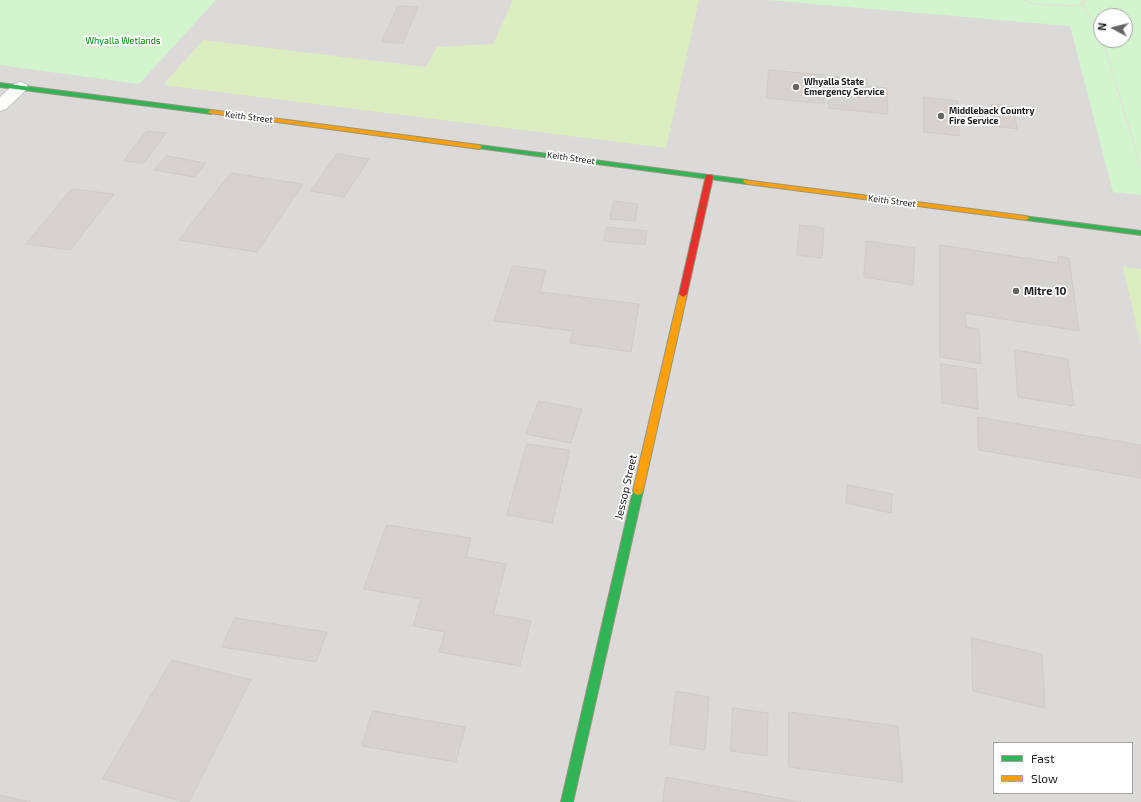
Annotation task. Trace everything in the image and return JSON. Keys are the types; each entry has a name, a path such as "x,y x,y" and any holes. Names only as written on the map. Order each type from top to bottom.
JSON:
{"street":[{"name":"Keith Street","path":"0,85 557,156 1141,233"},
{"path":"0,106 20,87"},
{"name":"Jessop Street","path":"567,802 709,177"}],"path":[{"path":"1024,0 1034,4 1077,6 1086,0"},
{"path":"1082,2 1093,24"},
{"path":"1105,48 1141,168"}],"shaded area":[{"path":"0,0 1141,0 1141,802 0,802"}],"green space":[{"name":"Whyalla Wetlands","path":"0,0 216,0 139,84 0,65"},
{"path":"513,0 699,0 666,148 163,85 203,40 426,67 437,47 493,44"},
{"path":"768,0 1141,0 1141,195 1113,192 1070,26"},
{"path":"1123,267 1141,269 1141,346"}],"building":[{"path":"398,6 418,7 403,43 382,42"},
{"name":"Whyalla State Emergency Service","path":"769,70 825,75 824,104 767,98"},
{"path":"830,76 867,80 868,86 887,88 888,114 829,108"},
{"name":"Middleback Country Fire Service","path":"924,97 958,101 959,136 924,132"},
{"path":"991,104 1014,107 1017,129 994,126"},
{"path":"147,131 166,133 144,163 124,161"},
{"path":"337,154 369,159 344,197 311,191"},
{"path":"167,156 206,163 194,177 154,170"},
{"path":"231,173 303,184 257,252 179,240"},
{"path":"72,189 114,194 70,250 26,244"},
{"path":"614,201 638,204 635,221 610,219"},
{"path":"800,225 824,228 822,258 797,255"},
{"path":"607,227 647,231 645,245 604,241"},
{"path":"867,241 915,248 913,285 864,277"},
{"path":"940,245 1058,263 1058,256 1069,258 1079,331 965,313 966,327 979,329 981,364 940,357"},
{"path":"513,266 546,270 540,292 639,304 631,352 570,343 573,331 494,321"},
{"path":"1015,350 1068,359 1074,406 1018,397"},
{"path":"941,364 976,369 978,409 942,403"},
{"path":"539,401 582,409 571,443 526,434"},
{"path":"978,417 1141,445 1141,478 979,450"},
{"path":"527,444 570,450 552,523 507,515"},
{"path":"848,485 892,494 891,513 846,503"},
{"path":"387,525 471,538 466,557 506,564 493,614 531,621 520,666 439,652 445,632 413,626 421,599 364,589"},
{"path":"235,618 327,632 316,662 222,647"},
{"path":"972,638 1042,654 1045,708 973,691"},
{"path":"172,660 251,680 189,802 184,802 103,779"},
{"path":"676,691 709,697 705,750 670,744"},
{"path":"733,708 768,713 767,756 731,751"},
{"path":"373,711 465,727 456,762 362,746"},
{"path":"789,712 898,726 903,782 789,767"},
{"path":"666,777 801,802 663,802"},
{"path":"0,795 31,802 0,802"}],"traffic: fast":[{"path":"0,85 211,112"},
{"path":"479,147 747,182"},
{"path":"1026,218 1141,233"},
{"path":"567,802 638,491"}],"traffic: slow":[{"path":"211,112 479,147"},
{"path":"747,182 1026,218"},
{"path":"638,491 683,294"}],"traffic: jam":[{"path":"683,294 709,177"}],"place":[{"name":"Whyalla State Emergency Service","path":"796,87"},
{"name":"Middleback Country Fire Service","path":"941,116"},
{"name":"Mitre 10","path":"1016,291"}]}
